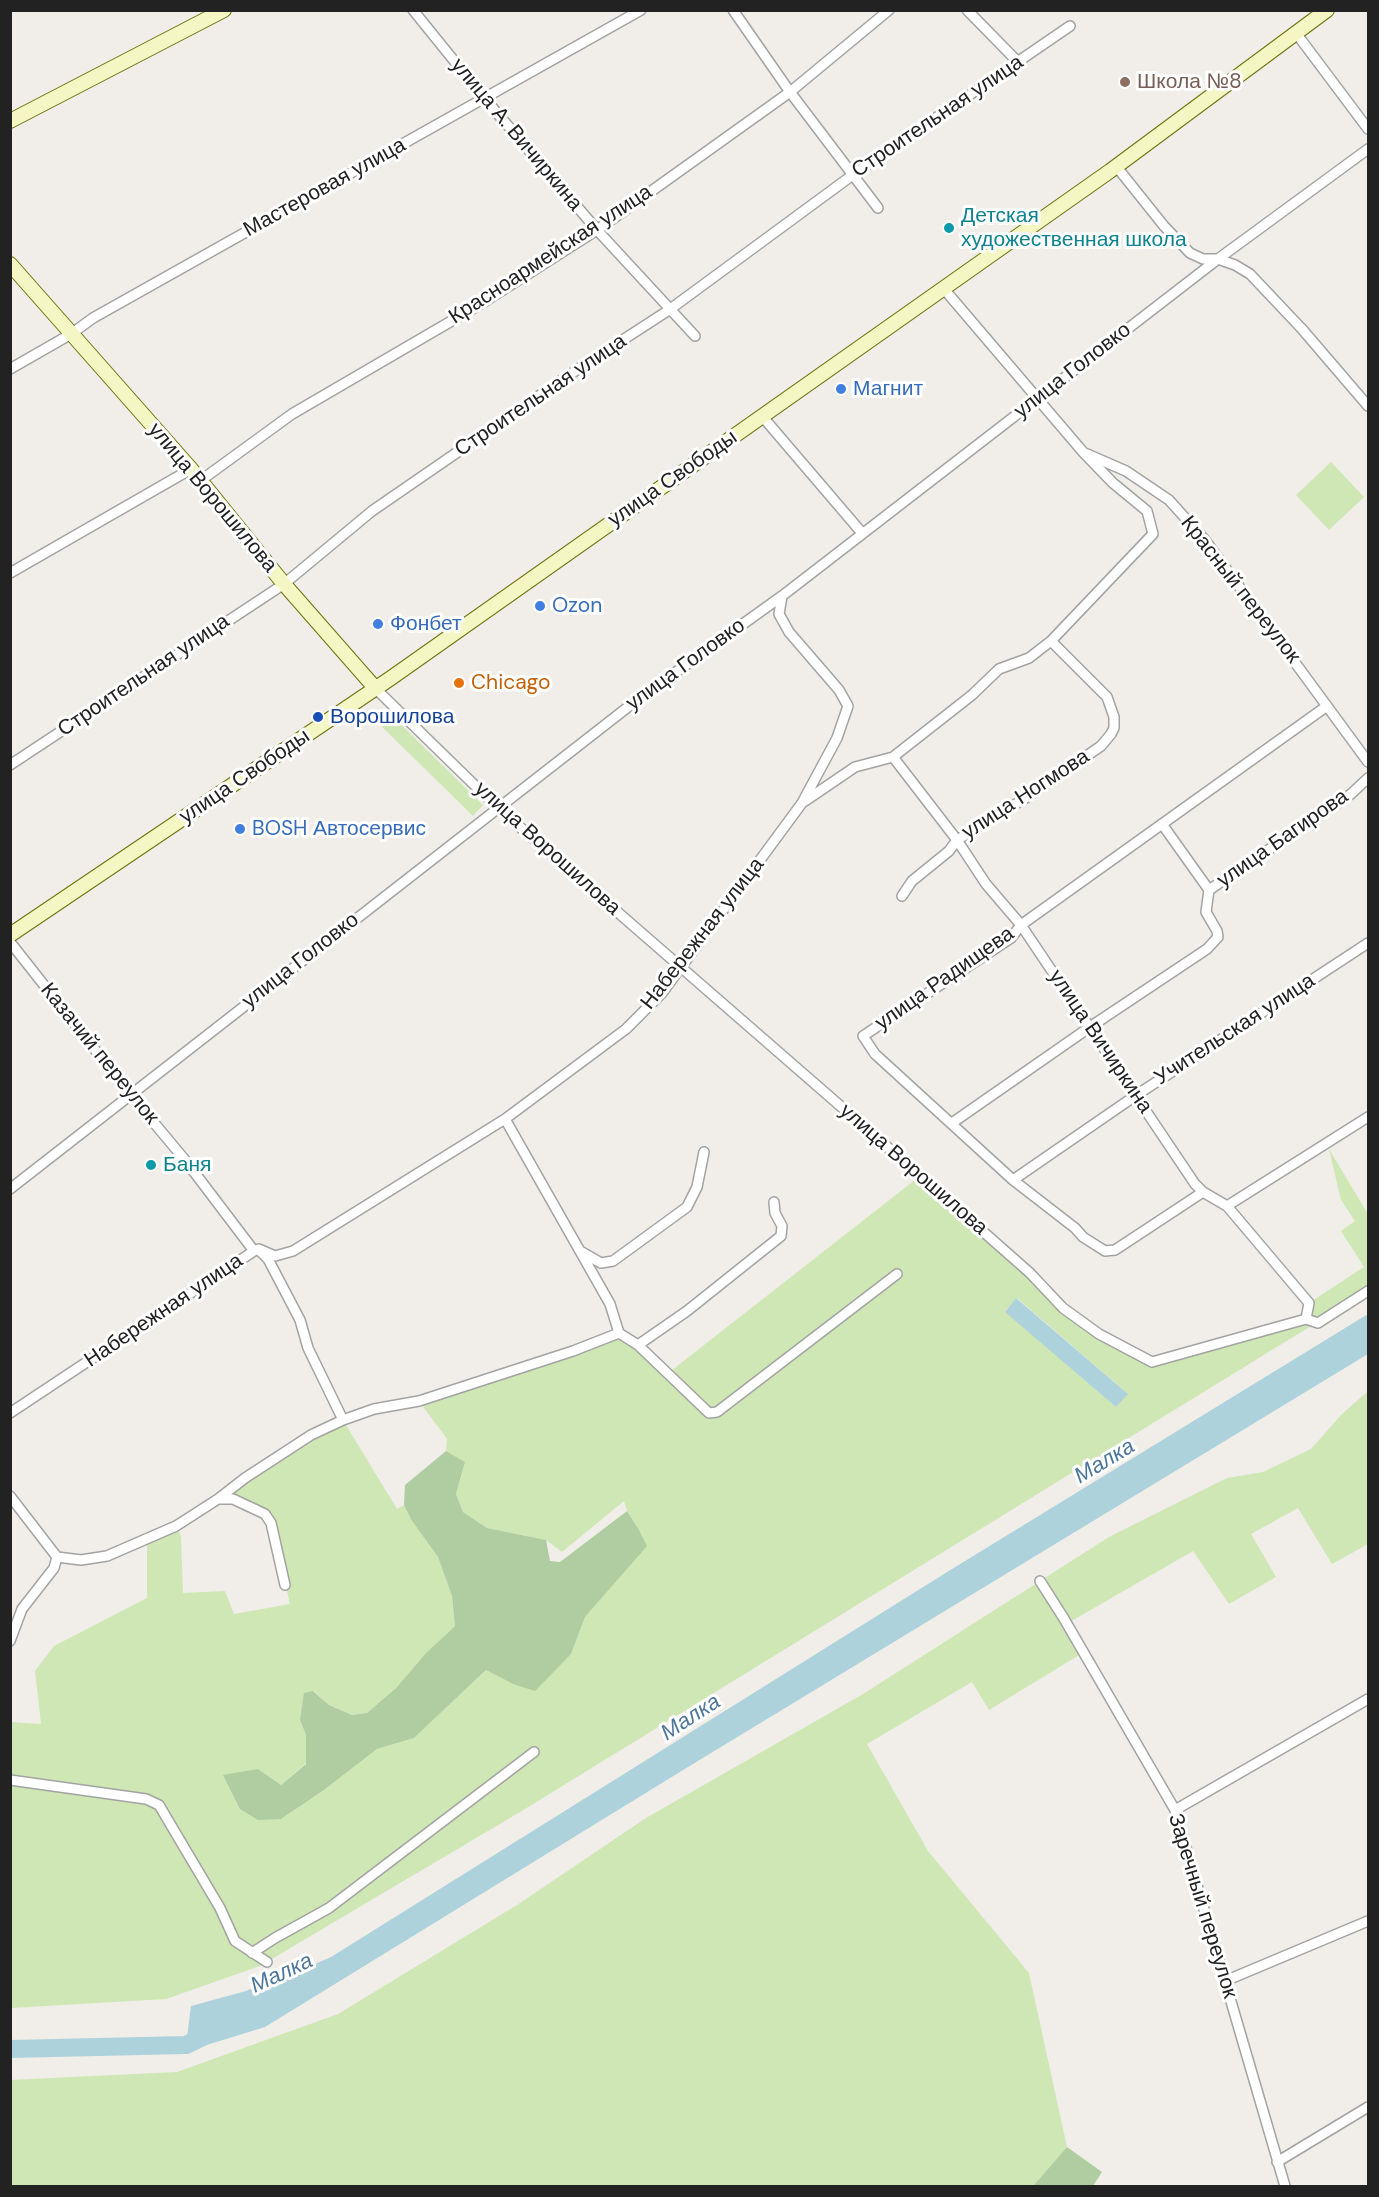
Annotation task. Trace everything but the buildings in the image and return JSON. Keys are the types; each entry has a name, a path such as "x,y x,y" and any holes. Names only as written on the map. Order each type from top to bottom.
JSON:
{"main road":[{"path":"10,122 224,10"},
{"name":"улица Свободы","path":"10,935 376,689 944,289 1116,166 1327,10"},
{"name":"улица Ворошилова","path":"10,264 190,469 284,584 376,689"}],"street":[{"name":"улица А. Вичиркина","path":"413,10 485,99 597,230 695,336"},
{"name":"Мастеровая улица","path":"10,369 71,334 93,318 641,10"},
{"path":"733,10 790,92 878,208"},
{"name":"Красноармейская улица","path":"200,481 292,414 484,302 597,230 790,92 889,10"},
{"path":"967,10 1018,62"},
{"name":"Строительная улица","path":"10,765 284,584 372,511 581,367 669,310 853,175 1070,26"},
{"path":"1296,33 1368,129"},
{"name":"улица Головко","path":"10,1189 637,700 782,596 1218,259 1368,149"},
{"path":"1116,166 1164,226 1190,253 1203,259 1218,259 1250,274 1302,329 1368,406"},
{"name":"Красный переулок","path":"944,289 1083,452 1113,483 1148,511 1154,534"},
{"path":"762,416 862,533"},
{"name":"Красный переулок","path":"1083,452 1126,471 1169,500 1205,540 1368,762"},
{"path":"10,573 190,469"},
{"name":"Набережная улица","path":"802,803 855,767 893,757 972,695 999,669 1029,658 1051,641 1154,534"},
{"name":"Набережная улица","path":"10,1413 257,1250 275,1256 293,1251 505,1119 626,1029 662,993 802,803 837,738 848,706 839,690 789,632 779,614 782,596"},
{"name":"улица Ногмова","path":"902,896 912,881 949,851 957,840 1024,799 1101,746 1114,728 1107,697 1051,641"},
{"name":"улица Ворошилова","path":"376,689 498,808 1022,1266 1064,1308 1099,1334 1152,1362 1306,1319"},
{"name":"улица Радищева","path":"1203,1192 1115,1250 1105,1251 1092,1244 1013,1180 875,1054 863,1036 1011,938 1021,925 1328,706"},
{"name":"улица Вичиркина","path":"893,757 957,840 986,884 1021,925 1135,1096 1203,1192 1227,1206 1309,1303 1306,1319"},
{"name":"улица Багирова","path":"952,1124 1214,942 1218,937 1217,930 1206,912 1209,890 1351,794 1368,778"},
{"path":"1162,824 1209,890"},
{"name":"Казачий переулок","path":"10,942 130,1094 257,1250 268,1259 300,1320 308,1348 343,1420"},
{"name":"Учительская улица","path":"1013,1180 1135,1096 1368,943"},
{"path":"1227,1206 1368,1117"},
{"path":"505,1119 610,1304 619,1333 638,1345 709,1413 717,1412 897,1274"},
{"path":"580,1251 602,1263 613,1261 687,1207 697,1187 704,1152"},
{"path":"638,1345 687,1311 781,1236 782,1226 775,1213 774,1202"},
{"path":"1306,1319 1318,1323 1368,1291"},
{"path":"10,1496 57,1557 81,1560 107,1556 176,1526 311,1435 343,1420 374,1409 419,1401 573,1351 619,1333"},
{"path":"218,1499 233,1499 265,1514 271,1523 285,1585"},
{"path":"10,1641 22,1609 54,1568 57,1557"},
{"name":"Заречный переулок","path":"1040,1581 1175,1810 1285,2187"},
{"path":"1175,1810 1368,1699"},
{"path":"252,1953 329,1908 534,1752"},
{"path":"10,1780 146,1799 159,1805 220,1908 235,1941 267,1962"},
{"path":"1225,1981 1368,1921"},
{"path":"1277,2162 1368,2107"}],"green space":[{"path":"1331,462 1364,497 1329,530 1296,495"},
{"path":"386,710 483,805 473,816 375,720"},
{"path":"1329,1149 1368,1214 1368,1291 520,1812 260,1966 166,1999 11,2008 11,1722 41,1724 35,1671 54,1646 147,1598 147,1540 176,1526 181,1536 183,1593 225,1591 234,1614 290,1604 271,1523 233,1499 218,1499 343,1420 397,1509 404,1505 412,1521 438,1557 452,1596 455,1626 426,1653 396,1688 367,1713 352,1715 329,1705 314,1691 300,1720 306,1735 306,1763 281,1785 258,1769 281,1819 324,1790 377,1749 414,1738 486,1670 513,1684 571,1654 585,1617 646,1546 624,1501 562,1552 546,1540 487,1528 463,1512 456,1494 465,1462 446,1451 447,1439 419,1401 619,1333 667,1374 920,1176 1063,1308 1152,1362 1306,1319 1309,1303 1364,1267 1341,1231 1355,1221 1341,1200","holes":["1017,1298 1127,1393 1116,1407 1005,1311"]},
{"path":"1368,1391 1368,1544 1332,1564 1298,1508 1251,1534 1276,1577 1229,1604 1193,1551 1068,1623 1084,1652 989,1710 972,1682 867,1744 928,1851 1029,1973 1067,2147 1033,2186 11,2186 10,2080 177,2072 338,2014 517,1905 646,1818 863,1694 1109,1537 1227,1478 1263,1472 1311,1449 1341,1415"},
{"path":"446,1451 465,1462 456,1494 463,1512 487,1528 546,1540 550,1561 560,1562 627,1511 647,1546 585,1617 571,1654 535,1691 513,1684 486,1670 414,1738 377,1749 324,1790 281,1819 258,1820 240,1809 223,1775 258,1769 281,1785 306,1764 306,1735 300,1720 304,1693 313,1691 329,1705 352,1715 367,1713 396,1688 426,1653 455,1626 452,1596 438,1557 412,1521 404,1505 405,1485"},
{"path":"1067,2147 1102,2172 1093,2186 1033,2186"}],"water":[{"path":"1016,1298 1128,1394 1116,1407 1005,1312"},
{"path":"1368,1314 1368,1354 265,2027 210,2044 186,2045 191,2006 246,1991 273,1978 301,1970 331,1957 952,1569"}],"waterway":[{"name":"Малка","path":"10,2049 186,2045 207,2035"}],"place":[{"name":"Школа №8","path":"1125,82"},
{"name":"Детская художественная школа","path":"949,228"},
{"name":"Магнит","path":"841,389"},
{"name":"Ozon","path":"540,606"},
{"name":"Фонбет","path":"378,624"},
{"name":"Chicago","path":"459,683"},
{"name":"Ворошилова","path":"318,717"},
{"name":"BOSH Автосервис","path":"240,829"},
{"name":"Баня","path":"151,1165"}]}
